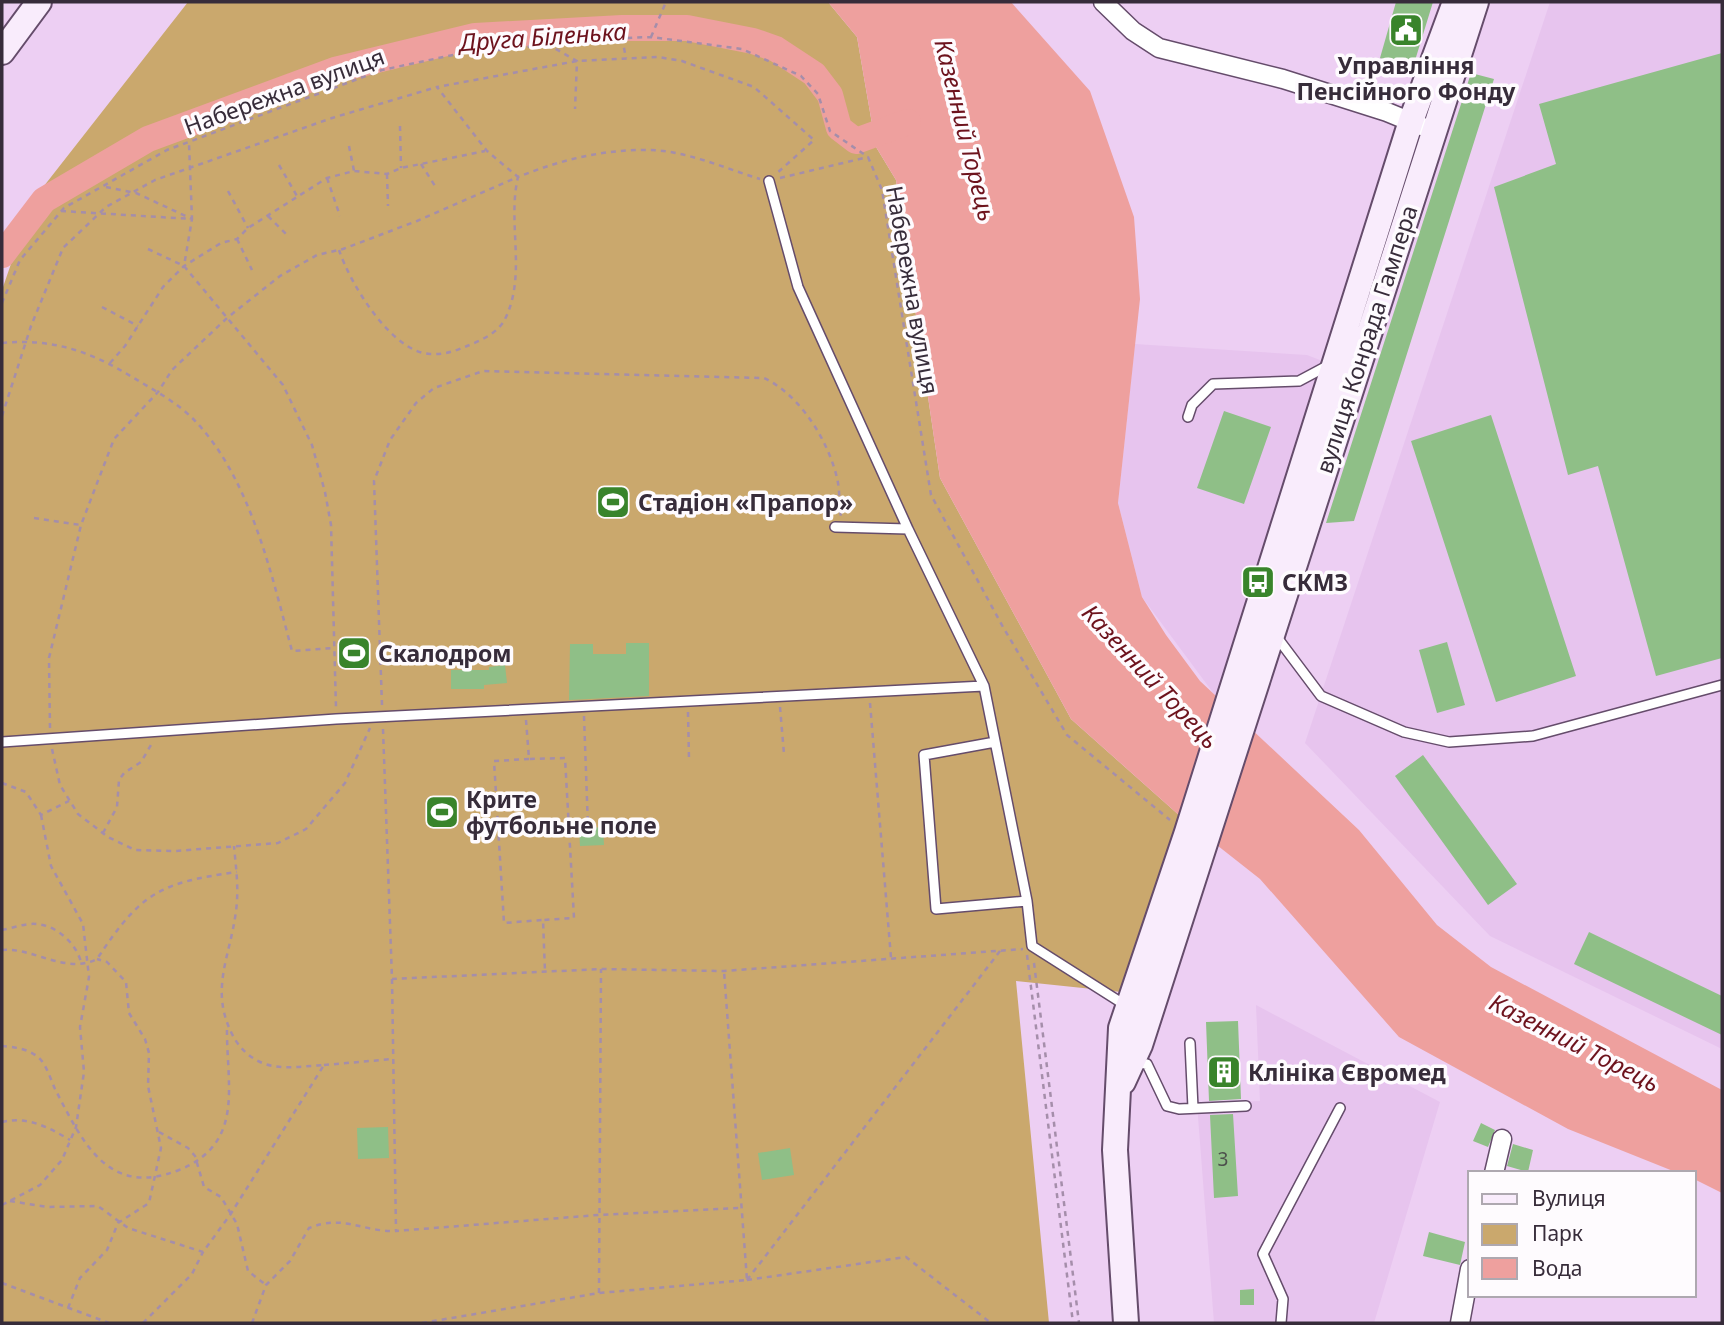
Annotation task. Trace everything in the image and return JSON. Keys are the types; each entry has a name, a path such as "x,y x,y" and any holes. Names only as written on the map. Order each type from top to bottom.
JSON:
{"main road":[{"path":"2,52 39,2"},
{"name":"вулиця Конрада Гампера","path":"1247,674 1422,126 1455,2"},
{"name":"вулиця Конрада Гампера","path":"1422,126 1476,2"},
{"path":"1117,1096 1131,1062 1139,1011 1187,832 1247,674"},
{"path":"1126,1323 1115,1150 1121,1028 1139,1011 1199,860 1247,674"}],"street":[{"path":"1103,2 1133,31 1159,48 1283,79 1422,126"},
{"path":"1494,1171 1502,1139"},
{"path":"1460,1323 1468,1280"}],"lane":[{"path":"769,181 798,287 908,529 984,686 1027,901 1032,946 1139,1011"},
{"path":"1188,417 1192,405 1213,384 1299,381 1347,364"},
{"path":"839,527 908,529"},
{"path":"1263,627 1321,696 1405,732 1449,742 1533,736 1722,685"},
{"path":"2,743 337,719 984,686"},
{"path":"995,742 924,755 936,909 1027,901"},
{"path":"1190,1043 1193,1108"},
{"path":"1131,1062 1147,1064 1167,1106 1246,1106"},
{"path":"1281,1323 1283,1299 1263,1254 1340,1108"}],"path":[{"path":"652,36 665,11 666,2"},
{"name":"Набережна вулиця","path":"2,303 20,260 61,211 167,150 382,70 453,55 652,36 742,49 801,76 818,94 830,131 868,157 882,190 890,227 931,495 1003,627 1067,735 1187,832"},
{"path":"622,38 626,58"},
{"path":"547,44 577,61"},
{"path":"2,416 31,326 63,248 106,207 155,180 332,118 437,87 577,61 626,58 682,61 754,87 814,140 769,181"},
{"path":"575,109 577,61"},
{"path":"437,87 487,151 518,177"},
{"path":"400,126 401,169"},
{"path":"184,265 192,219 189,143"},
{"path":"349,146 354,171"},
{"path":"378,718 345,783 306,829 278,843 135,850 103,834 78,814 69,801 60,785 50,740 49,658 81,525 114,439 158,392 173,370 227,318 280,276 317,255 339,250 417,221 518,177 574,157 650,150 703,161 769,181 868,157"},
{"path":"110,363 163,287 184,265 221,243 237,239 248,228 327,178 354,171 387,174 421,164 487,151"},
{"path":"421,164 438,189"},
{"path":"279,165 297,196"},
{"path":"387,174 388,206"},
{"path":"339,250 358,292 390,331 428,355 448,354 490,335 504,322 512,302 516,246 513,195 518,177"},
{"path":"327,178 340,216"},
{"path":"104,187 136,193 192,219"},
{"path":"228,191 248,228"},
{"path":"61,211 192,219"},
{"path":"268,216 287,236"},
{"path":"237,239 252,270"},
{"path":"148,249 184,265 283,385 318,465 331,525 337,719"},
{"path":"102,307 138,326"},
{"path":"2,343 24,341 63,344 110,363 158,392 197,422 236,479 263,548 292,651 334,648"},
{"path":"396,1231 392,979 378,718 374,481 379,463 399,425 416,403 434,387 483,371 764,378 780,386 795,401 828,450 838,480 839,527"},
{"path":"34,518 81,525"},
{"path":"869,692 891,959"},
{"path":"779,697 784,754"},
{"path":"687,702 690,759"},
{"path":"584,707 588,828"},
{"path":"526,710 529,759"},
{"path":"103,834 117,807 119,780 124,773 141,762 156,732"},
{"path":"565,758 574,918 504,923 495,761 529,759 565,758"},
{"path":"2,783 26,792 41,815 51,866 83,925 89,963 89,977 81,1009 84,1072 76,1127 62,1160 40,1185 2,1205"},
{"path":"41,815 69,801"},
{"path":"234,846 237,908 220,989 221,1005 238,1045 263,1063 284,1068 393,1059"},
{"path":"2,950 23,950 55,962 89,963 97,959 130,912 147,897 190,878 237,872"},
{"path":"543,920 545,972"},
{"path":"2,930 35,923 56,930 70,941 82,963"},
{"path":"1032,946 1079,1323"},
{"path":"392,979 601,969 724,971 1026,948 1073,1323"},
{"path":"747,1280 1000,951"},
{"path":"68,1308 80,1278 107,1251 118,1223 149,1203 161,1148 148,1086 149,1053 145,1039 129,1013 126,982 107,962 97,959"},
{"path":"600,1293 598,1214 601,969"},
{"path":"724,971 739,1208 747,1280"},
{"path":"2,1046 21,1048 40,1060 76,1127 106,1167 136,1178 180,1169 206,1154 222,1137 229,1110 228,1025"},
{"path":"143,1323 192,1275 203,1252 230,1216 324,1065"},
{"path":"2,1122 16,1119 45,1125 71,1140"},
{"path":"159,1132 188,1148 195,1156 204,1187 221,1197 242,1240 243,1261 248,1271 266,1285"},
{"path":"10,1201 47,1207 89,1204 98,1206 118,1223 203,1252"},
{"path":"252,1323 266,1285 289,1261 309,1228 330,1221 353,1223 374,1232 598,1214 739,1208"},
{"path":"422,1323 600,1293 747,1280 906,1257 991,1323"},
{"path":"2,1283 109,1323"}],"shaded area":[{"path":"1550,2 1722,2 1722,1049 1490,936 1305,743"},
{"path":"1135,344 1307,355 1325,362 1217,698 1142,597 1118,503"},
{"path":"1256,1005 1440,1102 1374,1323 1214,1323 1197,1104 1260,1101"}],"green space":[{"path":"188,2 828,2 857,37 876,147 896,180 940,478 1071,719 1180,816 1121,992 1016,981 1049,1323 2,1323 2,290 33,200"}],"water":[{"name":"Казенний Торець","path":"828,2 1011,2 1090,91 1134,217 1140,299 1118,503 1142,597 1200,681 1359,830 1437,925 1491,967 1722,1090 1722,1193 1696,1180 1696,1171 1673,1171 1568,1129 1399,1037 1260,879 1180,816 1071,719 940,478 896,180 876,147 857,37"}],"building":[{"name":"Управління Пенсійного Фонду","path":"1396,2 1433,2 1413,67 1380,58"},
{"path":"1722,53 1722,658 1656,676 1598,466 1568,475 1494,187 1556,164 1539,104"},
{"path":"1471,73 1494,79 1354,521 1326,523"},
{"path":"1224,411 1271,427 1244,504 1197,488"},
{"path":"1491,415 1576,676 1496,702 1411,441"},
{"path":"1447,642 1465,705 1437,713 1419,650"},
{"path":"626,643 649,643 649,696 569,700 570,644 593,644 593,654 626,654"},
{"path":"505,665 507,683 484,685 484,689 451,689 451,670 489,670 489,667"},
{"path":"1423,755 1517,884 1488,905 1395,776"},
{"path":"603,827 604,845 580,846 579,829"},
{"path":"1589,932 1722,996 1722,1035 1574,964"},
{"name":"Клініка Євромед","path":"1238,1021 1241,1099 1209,1101 1206,1022"},
{"path":"1233,1114 1238,1196 1214,1198 1210,1115"},
{"path":"1481,1123 1495,1130 1488,1147 1473,1141"},
{"path":"388,1127 389,1158 358,1159 357,1128"},
{"path":"1513,1144 1533,1150 1528,1171 1507,1166"},
{"path":"790,1148 794,1175 762,1180 758,1153"},
{"path":"1429,1232 1465,1242 1460,1265 1423,1256"},
{"path":"1254,1289 1254,1305 1240,1305 1240,1290"}],"waterway":[{"name":"Друга Біленька","path":"2,255 44,200 148,139 335,70 475,36 622,28 687,28 753,41 776,49 814,74 830,95 839,128 856,141 908,122"}],"place":[{"name":"Управління Пенсійного Фонду","path":"1406,30"},
{"name":"Стадіон «Прапор»","path":"613,502"},
{"name":"СКМЗ","path":"1258,582"},
{"name":"Скалодром","path":"354,653"},
{"name":"Крите футбольне поле","path":"442,812"},
{"name":"Клініка Євромед","path":"1224,1072"}]}
